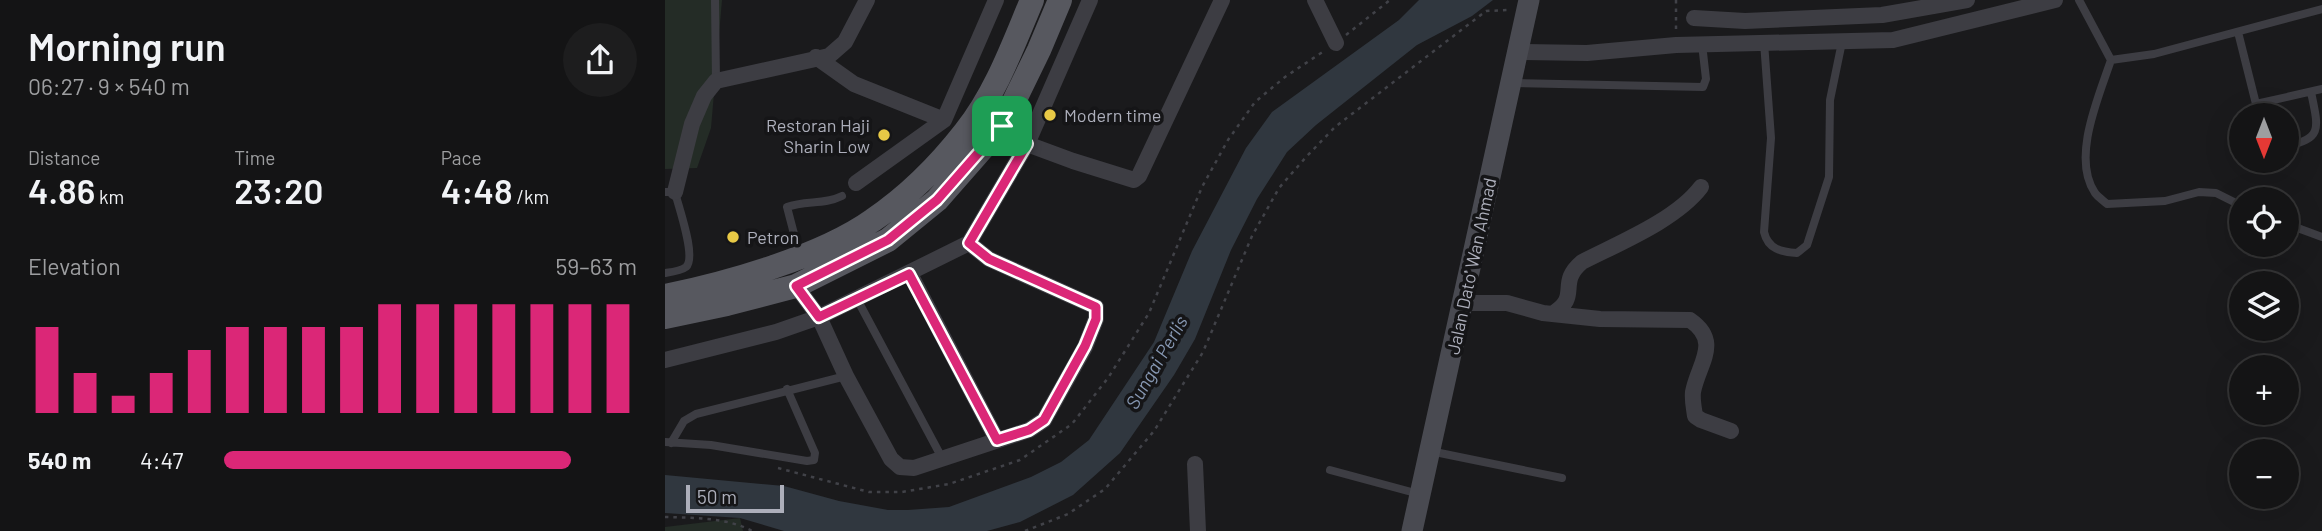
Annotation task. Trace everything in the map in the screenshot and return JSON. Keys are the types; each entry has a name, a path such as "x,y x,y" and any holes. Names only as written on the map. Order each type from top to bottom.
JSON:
{"main road":[{"path":"665,296 741,277 800,256 873,220 919,182 966,132 993,89 1032,0"},
{"path":"665,317 796,286 888,240 937,200 1002,126 1060,0"},
{"name":"Jalan Dato' Wan Ahmad","path":"1412,531 1528,6"}],"street":[{"path":"670,192 692,124 704,96 716,81 829,56 845,42 867,0"},
{"path":"856,183 944,120 996,0"},
{"path":"665,360 776,332 819,317 969,243 1027,144 1090,0"},
{"path":"981,107 1027,144 1130,179 1139,176 1222,0"},
{"path":"1315,0 1336,43"},
{"path":"1694,18 1745,21 1882,15 1967,0"},
{"path":"1517,52 1587,53 1676,45 1904,38 2055,0"},
{"path":"816,57 854,84 944,120"},
{"path":"1552,314 1564,307 1568,299 1568,278 1572,270 1661,220 1692,199 1701,187"},
{"path":"796,286 819,317 846,376 891,459 900,467 914,468 1029,430 1044,420 1085,346 1096,319 1096,307 989,259 969,243"},
{"path":"909,274 997,440"},
{"path":"1464,303 1507,303 1552,314 1600,319 1690,320 1702,328 1707,342 1694,391 1695,416 1731,431"},
{"path":"1195,464 1198,531"}],"lane":[{"path":"715,0 716,81"},
{"path":"2079,0 2111,60 2088,130 2085,164 2095,192 2107,204 2165,201 2199,192 2216,193 2229,200"},
{"path":"2111,60 2154,54 2322,9"},
{"path":"2238,32 2256,103"},
{"path":"1764,42 1771,138 1764,232 1767,242 1773,248 1797,253 1807,245 1829,177 1830,100 1842,41"},
{"path":"1510,83 1703,88 1706,79 1702,44"},
{"path":"2261,103 2322,89"},
{"path":"2299,144 2316,138 2319,131 2311,92"},
{"path":"665,273 684,269 689,263 690,249 670,192"},
{"path":"800,256 787,207 794,204 831,202 842,196"},
{"path":"2299,228 2322,237"},
{"path":"857,299 942,458"},
{"path":"668,442 684,421 696,414 846,376"},
{"path":"668,442 711,445 814,460 815,453 787,389"},
{"path":"1430,451 1562,478"},
{"path":"1330,470 1419,494"}],"path":[{"path":"775,467 869,492 902,492 949,484 1020,460 1072,424 1108,378 1149,313 1202,187 1228,140 1255,102 1390,0"},
{"path":"1676,0 1676,45"},
{"path":"1025,531 1068,514 1105,489 1154,431 1203,352 1252,236 1279,188 1307,156 1335,127 1486,11 1528,6"},
{"path":"665,517 709,519 741,525 752,531"}],"shaded area":[{"path":"665,0 722,0 711,128 697,168 665,169"},
{"path":"740,518 743,531 665,531 665,527"}],"water":[{"name":"Sungai Perlis","path":"1419,0 1493,0 1472,16 1417,45 1316,125 1287,152 1257,199 1231,250 1195,339 1174,375 1120,453 1073,495 1020,522 987,531 784,531 740,518 665,513 665,475 784,486 839,501 888,510 908,510 949,507 1031,477 1061,462 1089,440 1154,342 1192,251 1246,148 1272,112 1399,20"}],"place":[{"name":"Modern time","path":"1050,115"},
{"name":"Restoran Haji Sharin Low","path":"884,135"},
{"name":"Petron","path":"733,237"}],"route":[{"path":"1002,126 1027,144 969,243 989,259 1096,307 1097,314 1085,346 1044,420 1029,430 997,440 909,274 819,317 796,286 888,240 937,200 1002,126"}]}
